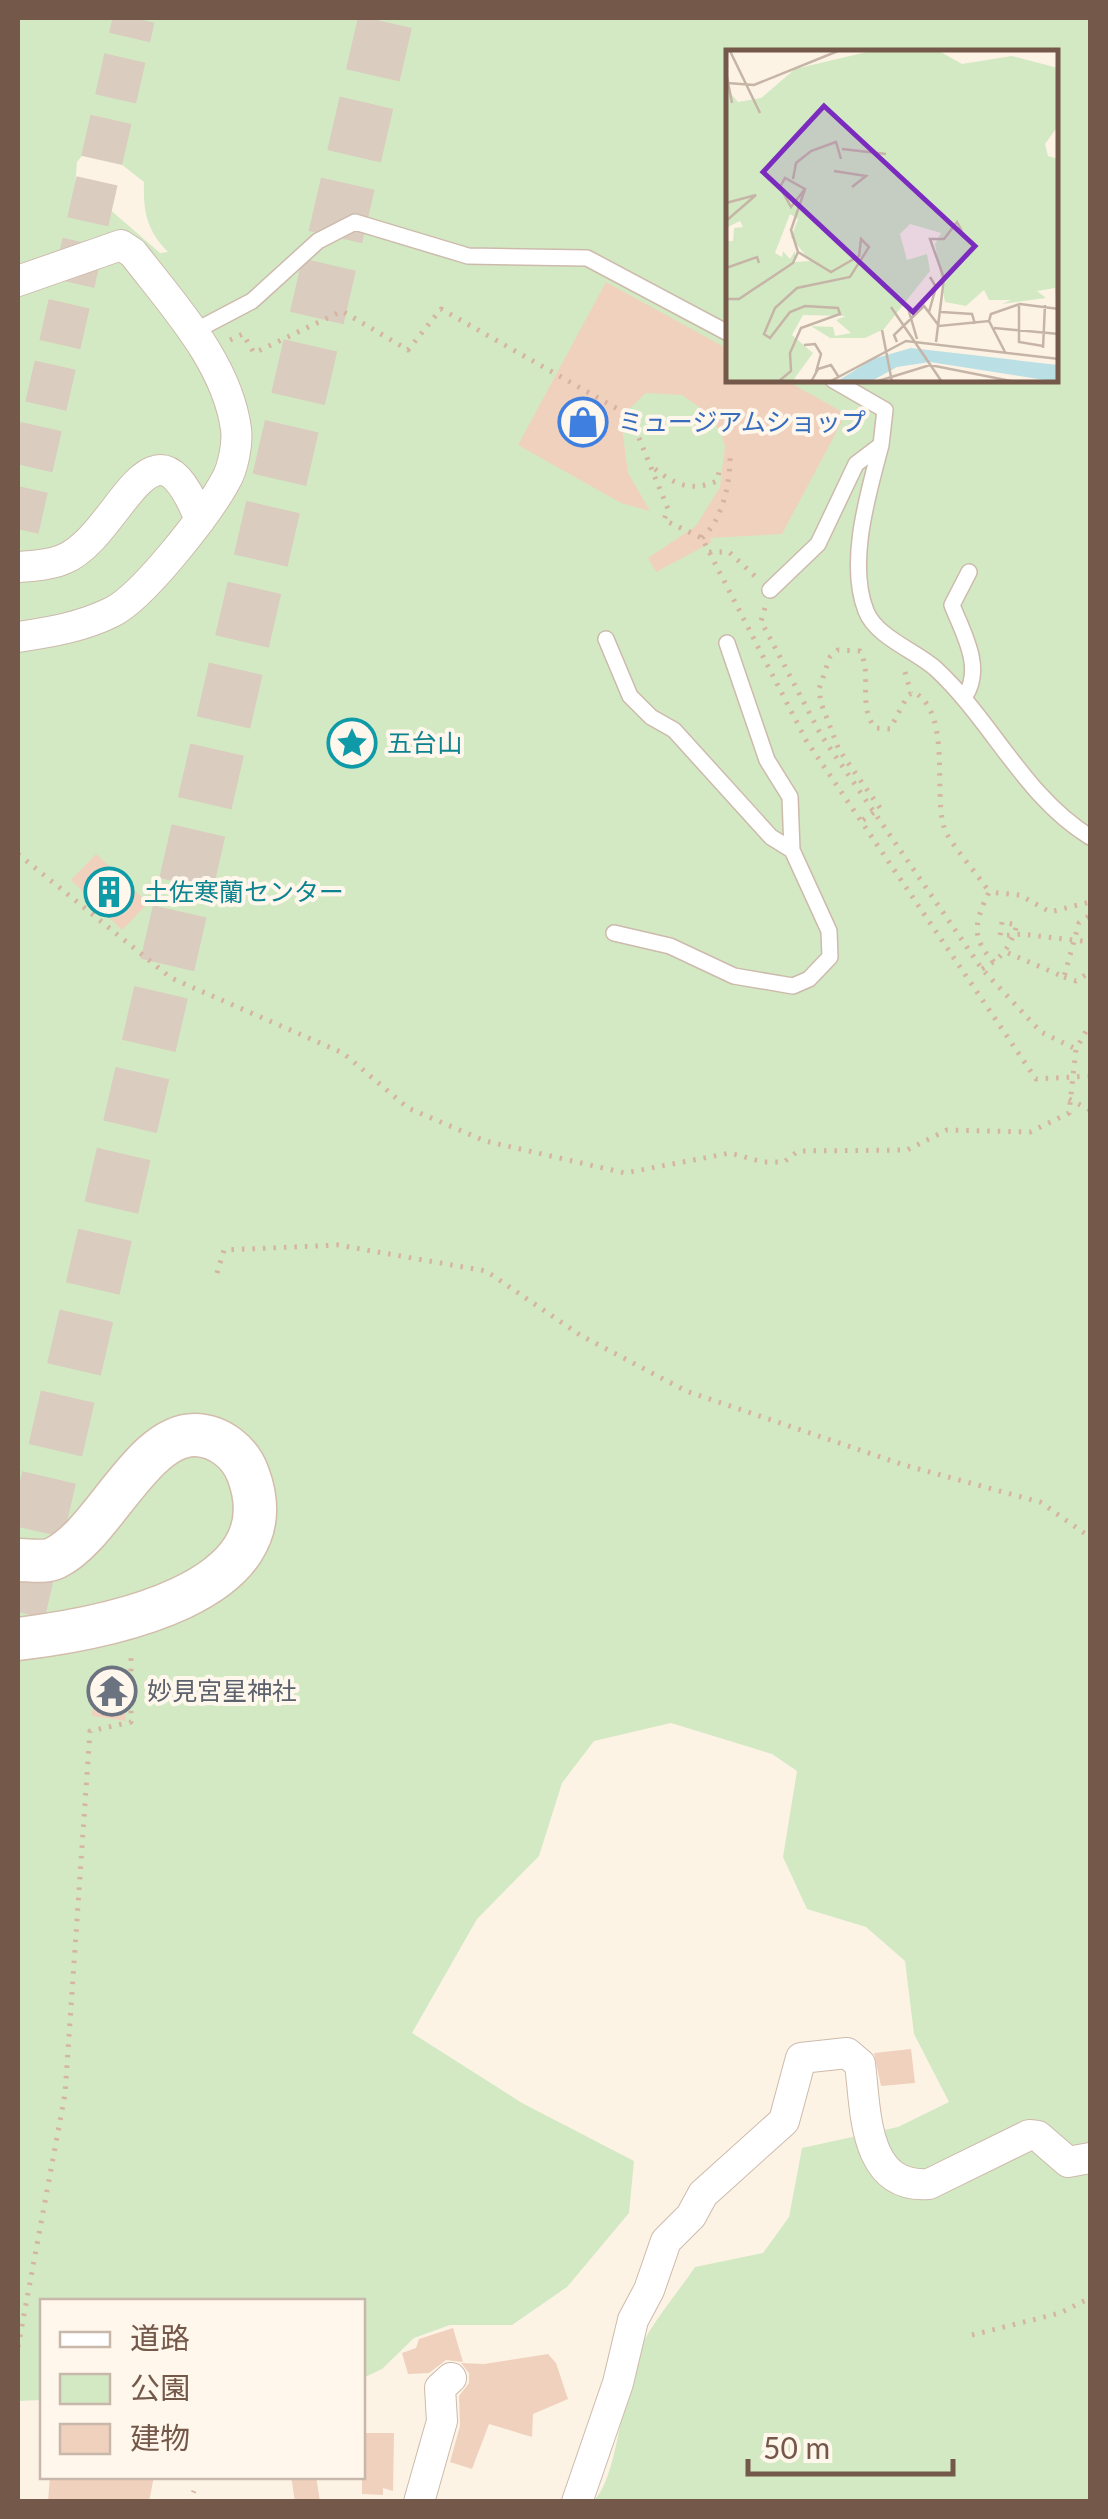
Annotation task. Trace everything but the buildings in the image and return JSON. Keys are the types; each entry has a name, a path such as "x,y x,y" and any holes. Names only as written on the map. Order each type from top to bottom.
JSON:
{"main road":[{"path":"18,1560 52,1560 86,1538 136,1471 164,1447 192,1434 221,1440 244,1464 256,1496 257,1520 240,1552 217,1580 173,1603 70,1632 18,1639"}],"street":[{"path":"18,281 121,245 133,252 200,343 236,430 228,477 200,520 117,610 75,628 18,637"},
{"path":"18,567 64,559 97,535 124,498 153,470 164,468 183,480 200,520"},
{"path":"577,2502 618,2383 633,2320 649,2290 666,2241 690,2216 703,2194 784,2121 801,2058 848,2053 854,2056 860,2064 873,2153 888,2172 916,2185 929,2184 1030,2135 1038,2136 1068,2162 1090,2158"},
{"path":"419,2502 442,2421 440,2388 451,2378"}],"lane":[{"path":"200,343 318,242 354,222 468,256 587,258 726,332"},
{"path":"836,382 885,410 861,545 859,580 866,613 882,632 926,660 965,696 1042,801 1090,836"},
{"path":"770,590 818,544 856,464 880,446"},
{"path":"965,696 972,686 973,662 952,605 969,572"},
{"path":"606,639 630,696 651,717 674,730 771,837 792,850"},
{"path":"614,932 670,946 734,976 793,986 809,979 830,957 824,916 792,850 790,797 767,760 727,643"}],"path":[{"path":"200,343 243,334 254,353 342,311 408,350 441,309 630,416 668,509 664,520 702,538 806,740 1036,1079 1090,1076"},
{"path":"702,538 719,516 730,451"},
{"path":"652,467 668,480 693,488 717,480 719,472 727,470"},
{"path":"709,552 729,552 770,590 762,621 749,630"},
{"path":"762,621 821,735 982,969 1040,1032 1076,1049"},
{"path":"863,820 880,808 878,801 839,750 822,704 823,674 838,650 860,651 866,662 865,696 876,728 890,730 908,695 914,692 931,707 940,763 942,823 989,892"},
{"path":"18,854 171,978 342,1053 408,1108 485,1141 625,1173 730,1152 764,1162 784,1162 798,1151 908,1150 947,1130 1030,1132 1069,1113 1076,1049 1090,1024"},
{"path":"989,892 1020,895 1050,912 1090,902"},
{"path":"989,892 975,933 979,948 994,962"},
{"path":"1064,978 1079,923 1090,916"},
{"path":"982,969 1008,952 1013,937 1022,934 1090,942"},
{"path":"1008,952 1064,978 1076,980 1090,972"},
{"path":"1070,1099 1090,1110"},
{"path":"216,1273 224,1250 338,1245 486,1272 580,1335 686,1391 904,1465 1040,1502 1090,1537"},
{"path":"18,2348 65,2094 90,1731 122,1728 131,1722 134,1704 131,1654 114,1650"},
{"path":"972,2335 1060,2313 1090,2298"},
{"path":"189,2502 194,2492"}],"green space":[{"path":"18,18 1090,18 1090,2501 594,2501 609,2472 638,2353 695,2267 763,2253 789,2217 802,2148 898,2127 949,2102 914,2034 905,1961 866,1927 807,1909 783,1857 797,1771 772,1754 671,1723 594,1741 562,1783 539,1856 477,1919 412,2033 522,2103 634,2161 629,2213 567,2287 512,2325 450,2325 414,2338 382,2369 365,2377 365,2299 40,2299 40,2400 18,2401","holes":["93,142 144,182 148,220 168,252 160,253 99,200 73,212 77,162"]}],"tunnel":[{"path":"18,529 134,18"},
{"path":"18,1612 386,18"}],"place":[{"name":"ミュージアムショップ","path":"583,422"},
{"name":"五台山","path":"352,743"},
{"name":"土佐寒蘭センター","path":"109,892"},
{"name":"妙見宮星神社","path":"112,1691"}]}
